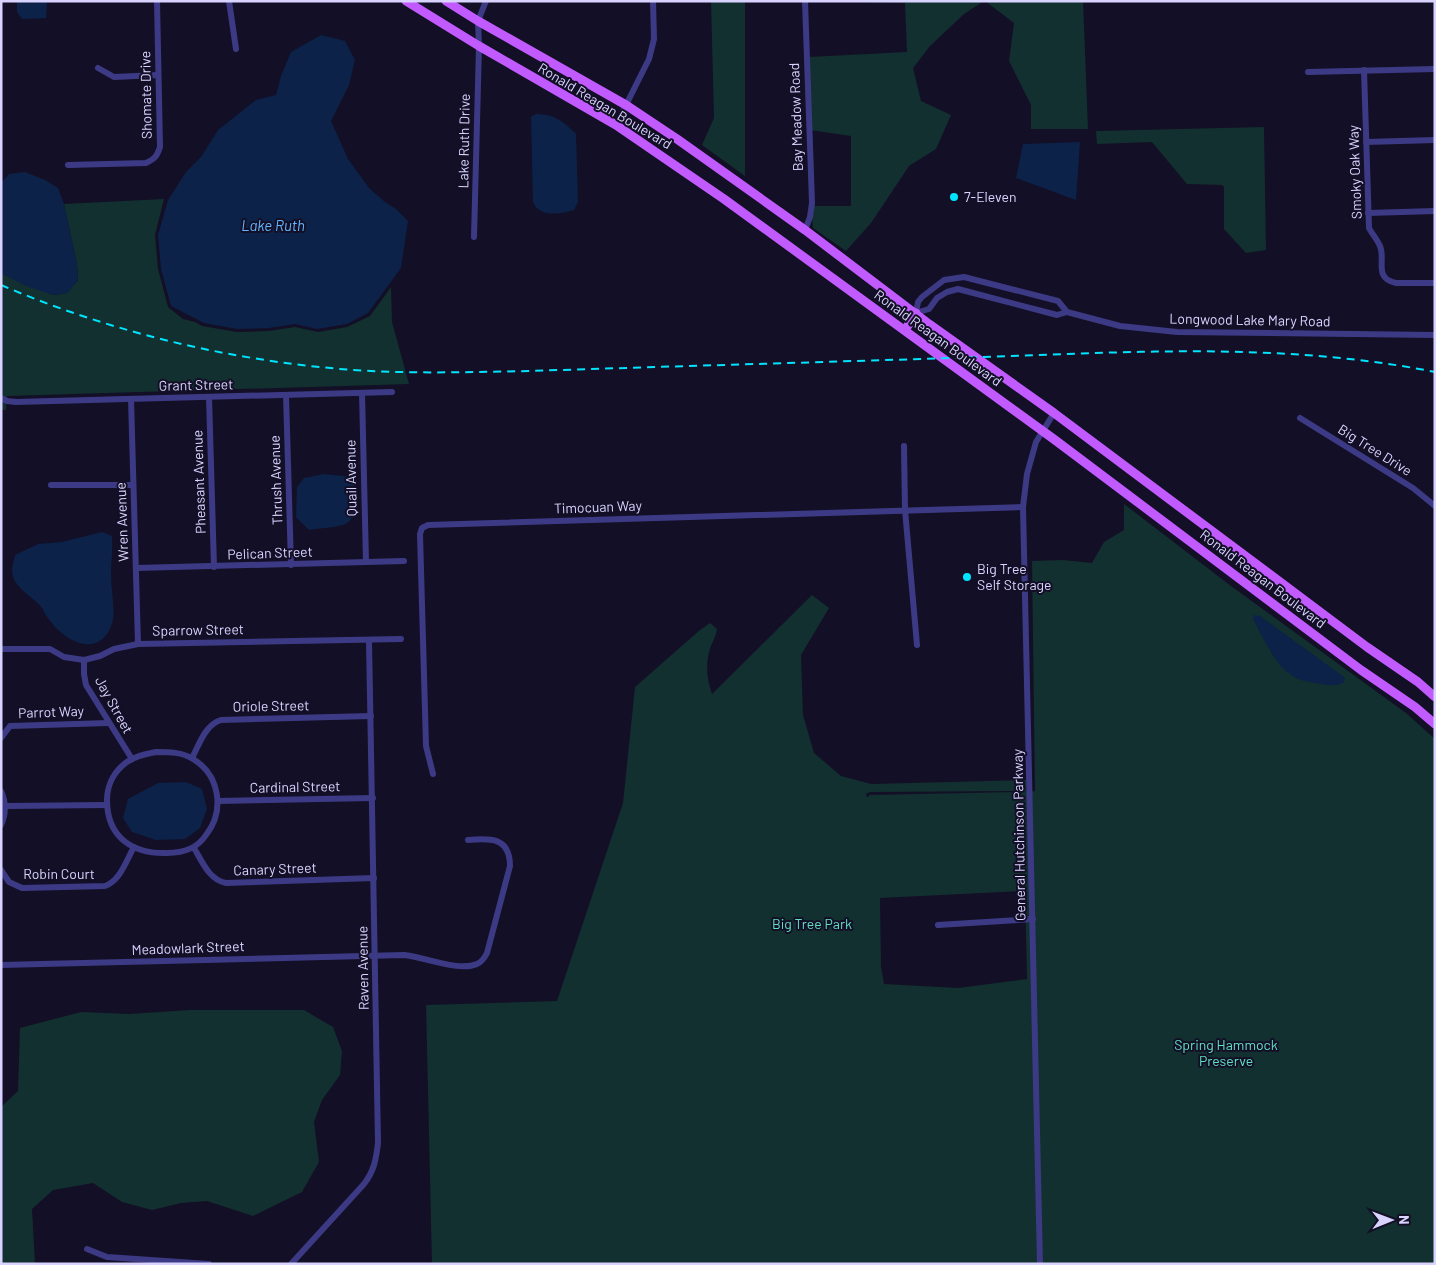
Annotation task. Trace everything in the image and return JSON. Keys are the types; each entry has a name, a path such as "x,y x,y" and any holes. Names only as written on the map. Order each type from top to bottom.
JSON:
{"main road":[{"name":"Ronald Reagan Boulevard","path":"406,1 479,46 616,125 729,202 1043,432 1361,670 1415,707 1435,724"},
{"name":"Ronald Reagan Boulevard","path":"446,1 626,105 685,144 1054,413 1351,636 1418,682 1435,697"},
{"path":"904,330 916,313"}],"street":[{"name":"Shomate Drive","path":"68,165 146,163 158,155 160,147 157,1"},
{"path":"229,1 236,49"},
{"path":"478,21 486,1"},
{"path":"616,125 649,59 654,39 653,1"},
{"name":"Bay Meadow Road","path":"805,1 812,204 805,230"},
{"name":"Lake Ruth Drive","path":"474,237 478,21"},
{"path":"98,68 114,77 158,75"},
{"path":"1308,72 1435,69"},
{"name":"Smoky Oak Way","path":"1364,70 1369,228 1380,246 1382,272 1384,277 1396,284 1435,283"},
{"path":"1366,142 1435,140"},
{"path":"1368,213 1435,211"},
{"name":"Longwood Lake Mary Road","path":"1067,312 1058,301 964,277 944,280 922,297 918,302 916,313 928,309 937,298 947,292 958,289 1057,315 1067,312 1120,326 1177,332 1435,335"},
{"name":"Grant Street","path":"1,398 16,402 392,392"},
{"name":"Quail Avenue","path":"362,393 366,562"},
{"name":"Thrush Avenue","path":"286,395 291,565"},
{"name":"Pheasant Avenue","path":"209,397 214,567"},
{"name":"Wren Avenue","path":"131,398 138,644"},
{"name":"General Hutchinson Parkway","path":"1040,1264 1023,506 1027,474 1036,442 1054,413"},
{"name":"Big Tree Drive","path":"1300,418 1413,488 1435,506"},
{"path":"904,446 905,510 917,645"},
{"path":"51,485 133,485"},
{"name":"Timocuan Way","path":"433,774 426,746 420,534 422,528 428,525 1023,506"},
{"name":"Pelican Street","path":"136,568 404,561"},
{"name":"Sparrow Street","path":"84,660 100,656 114,649 138,644 401,639"},
{"name":"Raven Avenue","path":"291,1264 373,1172 378,1143 369,640"},
{"path":"1,648 50,649 73,660 84,660"},
{"name":"Jay Street","path":"84,660 86,685 132,759"},
{"name":"Oriole Street","path":"192,758 208,728 214,722 222,720 371,716"},
{"name":"Parrot Way","path":"1,738 10,726 109,723"},
{"path":"156,752 175,753 192,758 210,775 217,792 216,814 213,825 202,841 194,848 182,852 156,854 145,852 134,847 118,835 113,828 108,816 107,795 114,774 122,765 132,759 156,752"},
{"path":"1,791 5,806 1,825"},
{"name":"Cardinal Street","path":"218,801 373,798"},
{"path":"5,806 107,805"},
{"name":"Meadowlark Street","path":"1,965 376,955 414,956 453,965 466,966 477,964 484,960 487,953 510,866 510,859 504,846 493,839 468,840"},
{"name":"Robin Court","path":"1,870 9,882 22,888 105,886 116,880 134,847"},
{"name":"Canary Street","path":"194,848 211,875 218,882 374,878"},
{"path":"938,925 1033,919"},
{"path":"87,1249 107,1258 209,1264"}],"green space":[{"path":"711,1 745,1 745,176 702,145 714,118"},
{"path":"808,1 984,1 964,14 930,46 913,68 921,101 951,115 936,149 909,166 871,223 846,251 813,228 811,206 851,206 851,136 810,130 809,57 907,52 905,3"},
{"path":"985,1 1083,1 1088,129 1031,129 1031,105 1009,61 1014,23"},
{"path":"1264,127 1266,250 1246,253 1224,229 1224,187 1222,185 1187,184 1152,142 1097,144 1096,131"},
{"path":"164,199 155,235 158,269 168,307 183,319 202,326 237,332 269,331 295,327 318,332 347,327 370,316 391,287 392,322 409,384 7,396 6,410 1,410 1,273 53,295 67,293 78,280 77,265 64,204"},
{"name":"Spring Hammock Preserve","path":"1124,504 1231,586 1406,713 1435,739 1435,1264 432,1264 426,1005 557,1001 623,803 635,687 710,623 717,629 710,649 707,666 712,694 812,595 829,608 801,655 803,715 814,753 841,776 871,784 1026,780 1026,792 1035,791 1032,561 1063,560 1092,563 1104,542 1124,530","holes":["871,792 1016,792 866,796 867,793","1025,891 1027,979 958,988 884,984 881,967 880,898"]},
{"path":"190,1010 304,1010 333,1027 342,1051 340,1075 322,1100 314,1122 319,1162 302,1192 253,1216 207,1201 181,1203 152,1210 122,1202 93,1183 53,1190 32,1209 35,1264 1,1264 1,1107 18,1091 20,1028 81,1012 129,1014"}],"water":[{"path":"17,1 47,1 46,18 22,19 17,12"},
{"name":"Lake Ruth","path":"321,35 345,41 355,60 349,85 331,121 348,159 369,188 408,221 401,268 368,313 347,324 317,329 295,324 269,328 237,329 204,323 171,306 161,269 158,235 168,200 186,172 201,157 218,130 256,100 276,95 281,76 291,52"},
{"path":"536,114 558,119 576,134 578,202 574,210 563,213 545,213 540,211 533,202 531,117"},
{"path":"1080,142 1076,200 1016,178 1023,144"},
{"path":"25,172 45,180 58,188 64,204 77,265 78,280 67,293 53,295 26,286 1,273 1,183 9,174"},
{"path":"324,474 344,476 354,480 354,511 349,521 345,524 309,530 296,517 297,487 304,478"},
{"path":"102,532 112,536 113,620 108,633 101,640 92,644 83,644 64,635 55,627 42,608 15,582 12,567 15,555 38,544 62,542"},
{"path":"1254,615 1260,616 1344,677 1343,683 1323,684 1296,678 1290,674 1278,663 1269,649 1253,619"},
{"path":"186,782 202,789 207,809 200,828 185,839 156,840 132,832 123,818 128,799 158,783"}],"railway":[{"path":"1,285 86,317 174,342 263,360 353,370 419,372 530,371 1208,351 1322,356 1435,372"}],"place":[{"name":"7-Eleven","path":"954,197"},
{"name":"Big Tree Self Storage","path":"967,577"}],"park label":[{"name":"Big Tree Park","path":"812,924"}]}
